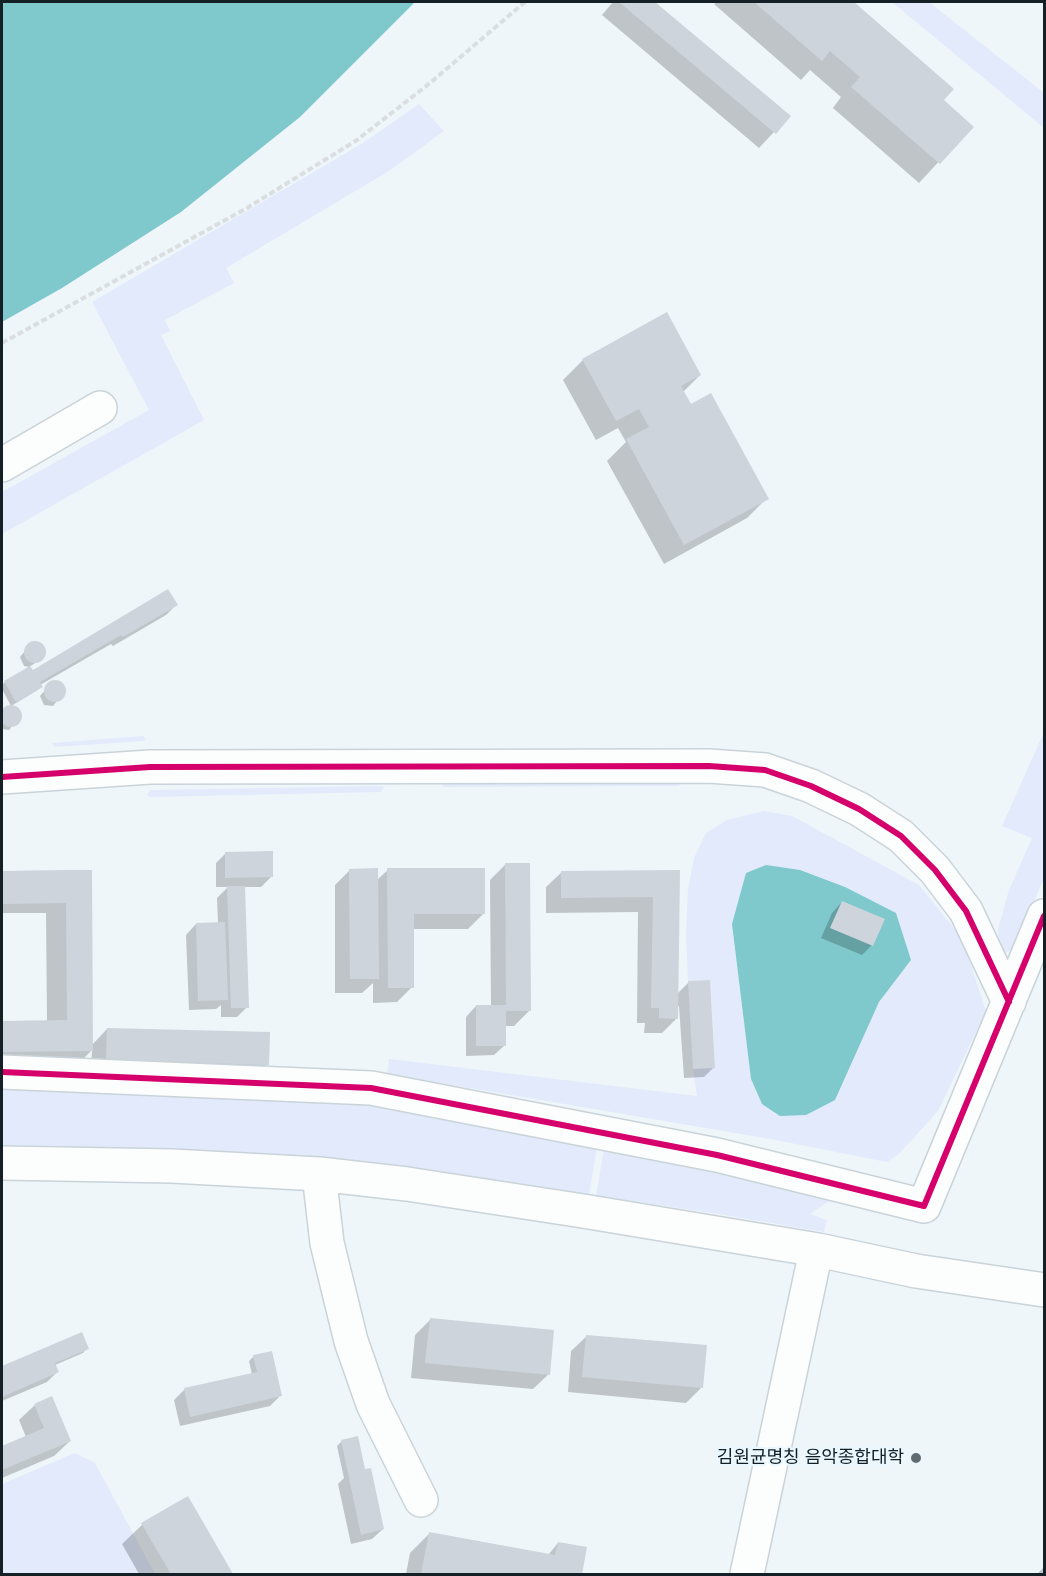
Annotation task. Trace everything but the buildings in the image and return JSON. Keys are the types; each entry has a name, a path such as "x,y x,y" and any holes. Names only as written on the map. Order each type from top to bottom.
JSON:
{"street":[{"path":"2,465 100,408"},
{"path":"2,777 150,767 710,766 765,770 811,786 859,809 901,836 935,870 966,910 1009,1002"},
{"path":"2,1072 371,1088 717,1155 924,1206 1044,916"},
{"path":"2,1163 172,1166 319,1174 407,1184 560,1207 818,1250 916,1271 1044,1290"},
{"path":"319,1174 327,1243 351,1341 373,1404 421,1500"},
{"path":"747,1575 818,1250"}],"path":[{"path":"2,343 247,208 357,140 430,83 525,2"}],"shaded area":[{"path":"892,2 929,2 1044,93 1044,128"},
{"path":"419,104 444,131 389,171 226,268 234,283 165,320 170,331 161,335 204,420 2,534 2,492 149,410 92,302 363,143"},
{"path":"1044,732 1044,878 1014,949 1003,954 999,945 998,929 1009,890 1032,838 1002,826"},
{"path":"143,736 146,740 55,747 52,743"},
{"path":"680,781 680,785 677,786 443,787 445,782"},
{"path":"384,787 381,792 150,797 147,795 150,790"},
{"path":"764,811 792,816 919,885 962,938 986,1011 938,1111 899,1154 887,1162 765,1138 440,1083 387,1078 389,1059 697,1096 693,1069 715,1067 710,980 688,981 686,934 688,889 694,858 706,833 727,820","holes":["732,924 911,960 879,1002 835,1100 762,1104 751,1079"]},
{"path":"2,1086 385,1106 598,1142 589,1195 317,1158 171,1149 2,1146"},
{"path":"605,1143 773,1178 777,1187 832,1199 810,1214 827,1220 824,1232 596,1196"},
{"path":"75,1453 95,1463 155,1574 2,1574 2,1484"}],"water":[{"path":"2,2 415,2 300,117 181,212 62,288 2,322"},
{"path":"766,865 800,870 845,887 896,913 911,960 879,1002 835,1100 806,1115 780,1116 762,1104 751,1079 732,924 746,873"}],"cycle path":[{"path":"2,777 150,767 709,766 765,770 811,786 859,809 901,836 935,870 966,911 1009,1002"},
{"path":"2,1072 371,1088 717,1155 924,1206 1044,916"}],"place":[{"name":"김원균명칭 음악종합대학","path":"916,1458"}]}
